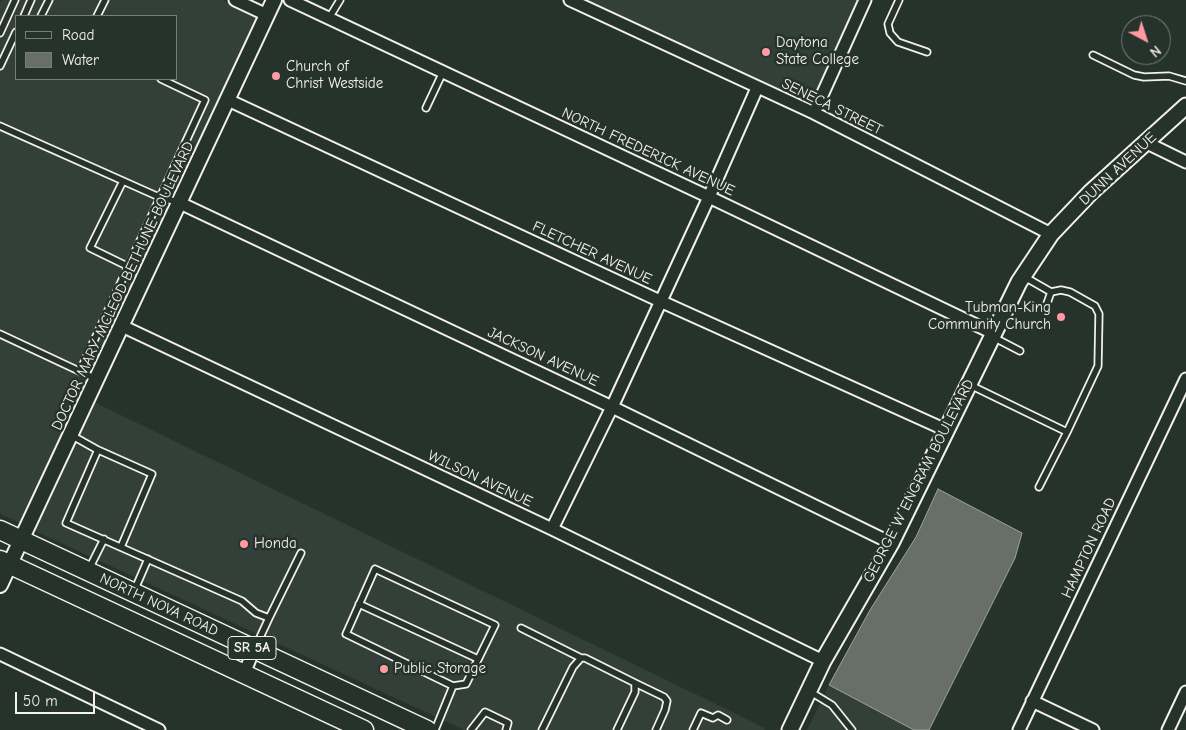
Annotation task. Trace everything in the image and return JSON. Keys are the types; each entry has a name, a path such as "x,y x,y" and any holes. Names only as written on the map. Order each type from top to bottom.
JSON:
{"main road":[{"name":"DUNN AVENUE","path":"1051,234 1091,192 1186,106"},
{"name":"GEORGE W ENGRAM BOULEVARD","path":"790,730 823,661 892,542 992,334 1023,276 1051,234"},
{"name":"NORTH NOVA ROAD","path":"0,530 428,730"},
{"name":"NORTH NOVA ROAD","path":"5,562 364,730"}],"street":[{"path":"235,0 267,15"},
{"name":"DOCTOR MARY MCLEOD BETHUNE BOULEVARD","path":"0,585 5,562 21,540 98,380 274,0"},
{"name":"NORTH FREDERICK AVENUE","path":"290,0 709,197 992,334"},
{"name":"SENECA STREET","path":"570,0 814,113 1051,234"},
{"path":"814,113 865,0"},
{"path":"552,529 612,407 757,88"},
{"name":"FLETCHER AVENUE","path":"228,100 660,301 946,430"},
{"path":"1147,143 1186,162"},
{"name":"JACKSON AVENUE","path":"180,203 612,407 892,542"},
{"name":"WILSON AVENUE","path":"122,326 552,529 823,661"},
{"name":"HAMPTON ROAD","path":"1019,730 1186,379"},
{"path":"244,674 254,649"},
{"path":"0,654 159,730"},
{"path":"1168,730 1186,692"},
{"path":"1032,701 1093,730"}],"lane":[{"path":"0,33 15,0"},
{"path":"24,15 31,0"},
{"path":"42,15 49,0"},
{"path":"98,15 105,0"},
{"path":"329,18 340,0"},
{"path":"899,0 888,24 890,33 898,42 927,52"},
{"path":"0,66 13,46"},
{"path":"1092,55 1134,75 1144,77 1169,76 1186,81"},
{"path":"426,108 443,72"},
{"path":"80,371 205,100 163,80"},
{"path":"0,126 159,197 180,203"},
{"path":"123,181 90,248 128,266"},
{"path":"1023,276 1051,292 1061,290 1070,292 1095,306 1099,314 1098,366 1039,488"},
{"path":"1045,308 1051,292"},
{"path":"0,334 98,380"},
{"path":"992,334 1020,350"},
{"path":"968,384 1067,432"},
{"path":"71,435 96,449 152,474 121,547"},
{"path":"96,449 97,452 66,523 242,601 256,613 269,618"},
{"path":"88,571 104,539"},
{"path":"254,649 300,553"},
{"path":"133,592 148,560"},
{"path":"375,568 495,625 466,684 453,686 346,634 359,604 375,568"},
{"path":"359,604 478,659"},
{"path":"521,628 664,697 667,702 656,730"},
{"path":"542,730 573,667 581,658"},
{"path":"617,730 635,692 635,683"},
{"path":"435,730 453,686"},
{"path":"809,691 832,704 852,730"},
{"path":"470,730 485,712 508,723 506,730"},
{"path":"693,730 701,713 713,718 718,715 727,720"}],"shaded area":[{"path":"2,0 222,0 259,18 22,524 0,514 0,3"},
{"name":"Daytona State College","path":"584,0 860,0 810,105"},
{"path":"94,402 765,728 764,730 464,730 33,530"},
{"path":"829,685 914,730 807,730"}],"water":[{"path":"938,489 1022,533 1015,558 929,730 914,730 829,685 870,610 916,537"}],"place":[{"name":"Daytona State College","path":"766,52"},
{"name":"Church of Christ Westside","path":"276,76"},
{"name":"Tubman-King Community Church","path":"1061,317"},
{"name":"Honda","path":"244,544"},
{"name":"Public Storage","path":"384,669"}]}
